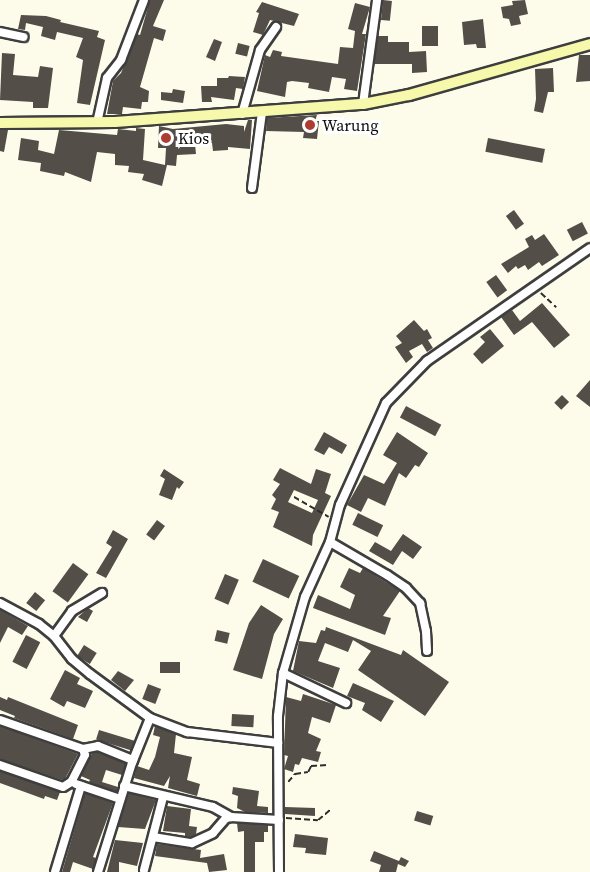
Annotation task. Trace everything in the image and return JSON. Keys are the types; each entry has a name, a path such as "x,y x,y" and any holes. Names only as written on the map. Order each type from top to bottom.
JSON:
{"street":[{"path":"97,123 107,78 121,60 144,0"},
{"path":"364,98 377,0"},
{"path":"242,108 260,50 276,27"},
{"path":"0,32 23,37"},
{"path":"0,123 97,123 242,108 262,112 419,92 590,44"},
{"path":"252,188 262,112"},
{"path":"279,872 278,716 283,673 305,597 330,542 335,520 386,403 399,387 427,361 536,288 590,248"},
{"path":"330,542 387,575 406,588 420,603 427,651"},
{"path":"54,636 72,611 102,593"},
{"path":"0,603 20,612 54,636 72,659 150,718 187,732 278,743"},
{"path":"283,673 345,703"},
{"path":"98,872 124,786 150,718"},
{"path":"0,720 83,749 98,746 133,760"},
{"path":"0,765 63,787 71,782 85,755 83,749"},
{"path":"71,782 120,799"},
{"path":"55,872 81,786"},
{"path":"124,786 213,807 231,817"},
{"path":"144,870 163,796"},
{"path":"153,837 192,843 213,833 226,818 279,820"}],"path":[{"path":"536,288 556,308"},
{"path":"294,497 335,520"},
{"path":"279,785 289,781 295,774 308,772 311,766 328,765"},
{"path":"279,820 318,820 331,809"}],"building":[{"path":"150,0 164,0 153,26 166,30 163,41 154,38 140,87 149,91 148,102 142,102 141,109 123,107 122,114 107,114 113,81 121,73 137,34 140,35"},
{"path":"383,0 392,1 390,21 381,20"},
{"path":"525,0 528,14 519,16 521,24 511,26 509,19 503,18 501,7 513,5 512,1"},
{"path":"262,2 299,14 294,26 270,20 263,35 253,32 259,13 256,12"},
{"path":"355,3 370,7 362,34 366,34 357,91 344,89 346,79 332,77 329,92 308,88 309,83 292,81 287,82 285,97 257,91 265,55 270,57 273,50 282,52 281,56 338,64 340,47 353,48 355,31 348,29"},
{"path":"21,15 46,16 61,20 60,22 99,31 97,37 105,40 90,105 77,103 83,60 76,57 83,38 57,32 55,40 41,36 43,27 26,23 25,30 18,29"},
{"path":"483,19 486,48 477,48 476,44 464,45 462,22"},
{"path":"422,26 438,26 438,46 422,46"},
{"path":"378,36 388,36 388,42 409,42 409,52 426,51 427,72 412,73 412,64 374,64"},
{"path":"214,39 222,42 215,61 206,57"},
{"path":"238,43 250,46 247,57 235,54"},
{"path":"2,53 15,54 13,75 38,77 40,66 53,68 48,108 33,108 33,102 0,100"},
{"path":"579,55 590,55 590,81 576,82"},
{"path":"553,68 554,92 548,92 543,113 534,111 535,69"},
{"path":"229,76 245,77 243,89 236,88 234,100 211,97 212,102 202,102 201,86 217,86 217,78 228,78"},
{"path":"173,89 185,91 183,103 161,100 161,92 172,93"},
{"path":"317,115 315,121 319,121 317,139 303,138 304,132 266,131 267,118"},
{"path":"248,120 252,120 250,149 228,147 228,150 213,151 212,143 195,144 196,154 177,155 176,166 167,165 162,186 142,180 144,174 128,172 129,166 115,165 115,154 97,152 91,182 65,172 64,176 40,171 41,163 18,160 21,138 39,141 38,150 54,154 59,130 117,135 118,129 136,131 136,128 145,129 143,160 165,165 166,148 158,148 159,126 173,129 226,124 244,126 244,132"},
{"path":"0,130 8,130 4,152 0,151"},
{"path":"488,138 545,149 542,163 485,152"},
{"path":"514,210 524,224 516,230 506,216"},
{"path":"582,222 588,234 573,241 567,230"},
{"path":"544,234 559,255 542,266 539,262 528,270 525,265 518,269 516,266 508,273 501,264 529,247 525,239 532,235 535,240"},
{"path":"496,275 507,290 497,297 486,282"},
{"path":"542,303 570,335 554,348 532,322 514,335 501,317 512,310 520,321"},
{"path":"414,320 424,331 427,329 432,338 428,340 433,348 427,352 422,344 409,351 413,357 406,363 395,347 402,343 396,336"},
{"path":"490,329 504,346 482,364 473,354 485,342 480,337"},
{"path":"590,380 590,407 576,396"},
{"path":"562,395 569,402 561,410 554,403"},
{"path":"406,406 441,425 435,436 400,417"},
{"path":"324,432 347,445 342,454 329,447 324,455 314,450"},
{"path":"397,432 428,453 419,467 415,465 406,478 399,473 385,506 368,498 361,512 347,505 364,475 384,484 397,463 383,455"},
{"path":"280,468 311,484 316,469 331,474 325,493 331,496 313,535 312,546 273,527 279,512 271,509 276,499 272,495 280,484 273,480","holes":["294,490 318,500 312,513 288,502"]},
{"path":"164,469 184,482 179,489 177,487 172,500 159,495 165,479 160,476"},
{"path":"358,513 383,525 377,537 352,525"},
{"path":"157,520 165,526 154,540 146,534"},
{"path":"113,530 128,539 106,578 96,573 112,547 106,543"},
{"path":"403,534 422,547 413,559 402,551 393,565 369,551 375,542 391,551"},
{"path":"263,559 299,576 289,599 252,582"},
{"path":"73,563 88,574 68,602 52,591"},
{"path":"349,568 360,573 363,568 400,591 383,616 391,618 385,635 313,608 318,595 350,609 355,595 340,587"},
{"path":"225,574 239,580 228,605 214,599"},
{"path":"35,592 45,600 36,611 26,603"},
{"path":"261,605 283,619 274,634 262,679 233,670 249,623"},
{"path":"88,608 93,611 87,622 78,617"},
{"path":"0,610 28,626 22,635 8,627 0,643"},
{"path":"326,627 401,655 403,650 449,682 425,716 358,670 371,651 353,640 348,652 325,643 318,661 340,668 333,688 293,671 299,641 316,643 321,630 325,631"},
{"path":"217,630 230,633 227,644 215,641"},
{"path":"26,635 40,642 27,669 12,662"},
{"path":"84,645 97,653 90,664 77,656"},
{"path":"160,662 180,662 180,673 160,673"},
{"path":"65,670 80,678 77,684 93,691 85,708 67,701 64,707 50,699"},
{"path":"118,671 134,680 125,691 111,680"},
{"path":"353,683 394,701 381,722 362,710 365,703 347,696"},
{"path":"148,684 161,689 155,704 142,699"},
{"path":"303,694 336,705 330,723 312,717 308,733 321,739 316,751 321,752 318,762 302,758 299,765 295,764 293,772 284,769 288,756 284,755 286,697 301,701"},
{"path":"0,697 7,700 8,697 78,725 73,739 14,718 15,716 0,710"},
{"path":"232,714 254,715 253,727 231,726"},
{"path":"0,726 78,754 65,779 62,780 0,759"},
{"path":"155,726 176,734 174,753 192,757 187,780 200,784 197,796 168,788 170,776 164,786 134,778 137,766 149,770 155,757 160,737 153,735"},
{"path":"99,730 134,741 131,750 96,740"},
{"path":"97,752 126,763 122,775 106,770 102,782 118,787 117,792 89,782 90,780 81,776 92,753"},
{"path":"0,771 60,792 57,800 45,796 44,799 0,783"},
{"path":"233,787 259,791 257,806 268,807 268,813 245,812 237,808 238,796 232,794"},
{"path":"85,793 113,803 93,857 96,858 93,869 73,862 70,872 62,872"},
{"path":"129,793 156,800 145,829 118,827"},
{"path":"167,806 191,809 189,826 197,827 196,834 191,837 185,836 185,833 163,831"},
{"path":"285,807 315,808 315,816 285,814"},
{"path":"417,811 433,816 430,826 414,821"},
{"path":"237,823 268,825 268,832 264,832 264,842 255,842 255,872 244,872 244,831 238,832"},
{"path":"295,834 328,838 326,855 305,853 306,848 293,847"},
{"path":"115,840 143,843 137,866 119,862 119,872 107,872"},
{"path":"157,844 201,850 200,858 224,854 227,870 209,872 207,863 155,856"},
{"path":"374,851 399,861 401,857 409,861 405,867 398,864 396,872 379,872 381,865 370,861"}],"place":[{"name":"Warung","path":"310,125"},
{"name":"Kios","path":"166,138"}]}
